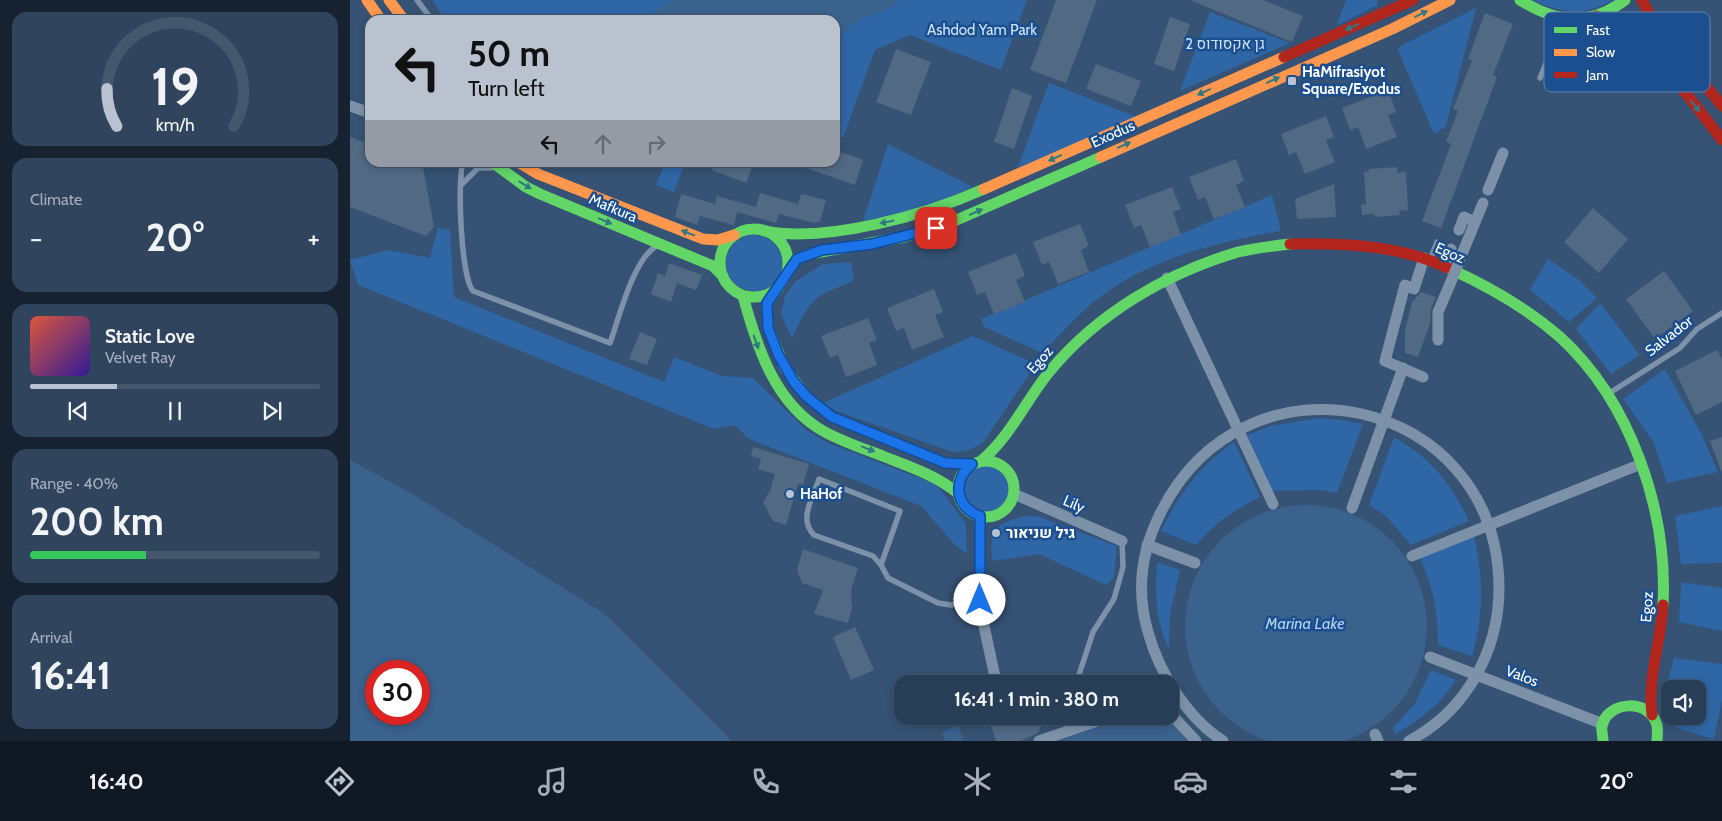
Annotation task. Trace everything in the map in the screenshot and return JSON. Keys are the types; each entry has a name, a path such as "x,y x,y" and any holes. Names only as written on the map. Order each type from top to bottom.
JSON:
{"street":[{"path":"367,0 378,15"},
{"path":"389,0 400,15"},
{"name":"Exodus","path":"764,231 792,236 869,225 922,214 970,196 1413,0"},
{"name":"Exodus","path":"786,276 797,259 810,254 904,237 952,222 1392,29 1450,0"},
{"path":"1520,0 1532,9 1544,13"},
{"path":"1603,12 1625,0"},
{"path":"1642,0 1648,12"},
{"path":"1710,91 1722,106"},
{"path":"1683,92 1722,140"},
{"path":"350,106 365,112"},
{"path":"1488,190 1503,153"},
{"name":"Mafkura","path":"498,167 540,194 714,266 722,276"},
{"name":"Mafkura","path":"526,167 538,174 703,240 718,240 734,235"},
{"path":"1444,266 1457,251 1475,222 1483,203"},
{"path":"1459,230 1464,217 1475,222"},
{"path":"754,229 764,231 774,236 784,249 788,265 786,276 767,303 768,328 785,368 806,396 832,417 945,463 997,463 1010,473 1014,487 1014,494 1006,509 998,514 980,516 966,508 959,494 942,480 824,432 794,408 766,366 754,338 747,304 743,296 727,285 722,276 720,265 721,254 726,244 734,235 754,229"},
{"name":"Egoz","path":"1010,473 1008,452 1010,438 1016,423 1038,385 1082,338 1126,303 1167,278 1236,253 1288,244 1357,244 1386,248 1427,259 1489,287 1516,303 1562,338 1582,360 1607,395 1627,431 1648,482 1659,529 1664,574 1659,638 1651,671 1649,700 1660,738"},
{"path":"1438,340 1438,312 1450,284 1457,251"},
{"path":"1402,324 1412,288 1414,289 1427,259"},
{"path":"1167,278 1273,504"},
{"path":"1412,288 1405,285 1385,361 1423,377"},
{"path":"743,296 762,296 779,287"},
{"path":"1391,364 1398,338"},
{"path":"1352,508 1403,368"},
{"path":"1223,741 1202,724 1185,704 1152,647 1142,606 1141,583 1147,545 1158,518 1179,480 1202,455 1239,430 1266,417 1309,409 1349,411 1383,421 1418,438 1440,455 1466,484 1488,526 1499,570 1499,594 1493,633 1477,675 1459,701 1441,720 1410,741"},
{"name":"Egoz","path":"977,463 992,453 1016,423"},
{"path":"959,494 961,477 977,463"},
{"path":"1412,556 1641,464"},
{"name":"Lily","path":"1014,494 1122,541"},
{"path":"980,516 981,612 995,675"},
{"path":"1147,545 1195,563"},
{"name":"Valos","path":"1430,657 1603,724"},
{"name":"Egoz","path":"1603,724 1607,715 1638,691 1651,671"},
{"path":"1622,705 1638,706 1652,715"},
{"path":"1179,722 1196,741"},
{"path":"1603,724 1603,741"},
{"path":"1039,741 1085,725"}],"lane":[{"path":"417,0 428,15"},
{"path":"1540,78 1544,68"},
{"path":"462,167 460,176 466,277 468,285 473,291 610,343 640,263 649,250 661,244"},
{"path":"461,185 478,168 502,171"},
{"path":"1427,259 1437,242"},
{"name":"Salvador","path":"1607,395 1680,348 1698,329 1722,313"},
{"path":"881,565 900,511 819,479 805,520 807,528 814,535 872,556 881,565 888,578 938,603 951,605 980,600"},
{"path":"1079,675 1093,632 1114,599 1123,568 1122,541"}],"green space":[{"name":"Ashdod Yam Park","path":"432,0 1027,0 1001,70 910,35 875,50 843,138 840,137 840,15 442,15"},
{"path":"1346,0 1377,0 1378,5 1336,26"},
{"path":"1532,0 1614,0 1593,9 1573,11 1554,8"},
{"path":"1476,8 1446,126 1434,134 1397,48"},
{"name":"גן אקסודוס 2","path":"1210,12 1290,43 1180,91"},
{"path":"1049,83 1137,117 1017,169"},
{"path":"888,144 973,187 925,208 863,221"},
{"path":"663,167 683,167 674,192 656,185"},
{"path":"1272,195 1281,231 1234,240 1186,253 1141,272 1092,303 1042,353 984,327 981,319"},
{"path":"438,228 450,230 454,297 664,382 674,357 722,376 753,378 806,430 828,443 933,483 940,489 966,524 967,554 955,545 921,506 749,439 735,425 714,429 358,285 350,260 388,250 430,258"},
{"path":"754,235 765,237 774,243 780,252 782,263 780,274 774,283 765,289 754,291 743,289 734,283 728,274 726,263 728,252 734,243 743,237"},
{"path":"1548,259 1578,279 1597,298 1569,322 1530,290"},
{"path":"851,262 854,280 827,292 814,301 803,316 792,339 781,314 785,296 796,281 823,264"},
{"path":"1600,303 1640,355 1611,374 1576,329"},
{"path":"973,336 1036,364 982,444 966,451 953,452 836,411 823,403"},
{"path":"1665,369 1701,433 1718,472 1667,483 1653,441 1623,399"},
{"path":"1318,418 1363,424 1337,493 1319,490 1273,491 1247,435 1270,426"},
{"path":"1394,437 1419,453 1439,473 1455,495 1469,521 1411,545 1385,515 1369,505"},
{"path":"1234,442 1260,497 1225,518 1196,545 1161,531 1191,481 1211,460"},
{"path":"986,465 995,467 1003,472 1008,480 1010,489 1008,498 1003,506 995,511 986,513 977,511 969,506 964,498 962,489 964,480 969,472 977,467"},
{"path":"1722,506 1722,563 1681,564 1675,516"},
{"path":"1024,516 1037,516 1117,546 1114,578 1106,585 1039,554 992,561 992,542 996,530 1006,522"},
{"path":"1474,536 1480,567 1481,611 1472,656 1438,645 1434,600 1420,558"},
{"path":"1157,562 1180,570 1170,614 1169,649 1161,628 1157,607"},
{"path":"1681,582 1722,588 1722,631 1679,622"},
{"path":"1674,658 1722,664 1722,699 1714,739 1676,728 1677,725 1706,725 1706,680 1668,680"},
{"path":"1431,670 1456,680 1444,697 1429,711 1395,734 1393,728 1415,703"}],"water":[{"path":"674,0 898,0 892,7 857,21 840,37 840,15 649,15"},
{"path":"350,460 411,493 605,614 732,741 350,741"},
{"name":"Marina Lake","path":"1306,505 1330,508 1363,520 1383,533 1399,549 1412,569 1421,591 1427,626 1424,650 1412,683 1399,703 1383,719 1363,732 1341,741 1306,747 1282,744 1249,732 1229,719 1213,703 1200,683 1191,661 1185,626 1188,602 1200,569 1213,549 1229,533 1249,520 1271,511"},
{"path":"1104,725 1174,725 1188,741 1058,741"},
{"path":"959,726 964,741 945,741 942,732"}],"building":[{"path":"1056,0 1097,0 1066,83 1030,70"},
{"path":"1190,0 1263,0 1303,16 1292,42"},
{"path":"1485,13 1513,24 1493,75 1497,77 1441,228 1422,221 1451,144 1446,142 1458,111 1453,109 1472,60 1468,59"},
{"path":"1170,17 1190,24 1174,71 1154,64"},
{"path":"896,49 931,62 911,115 876,102"},
{"path":"1096,64 1141,81 1131,106 1086,89"},
{"path":"1012,88 1032,96 1014,149 994,142"},
{"path":"1388,90 1396,112 1388,115 1397,137 1366,149 1358,127 1350,130 1342,108"},
{"path":"1326,116 1334,137 1326,140 1335,162 1305,174 1296,152 1289,155 1281,134"},
{"path":"350,137 365,142 365,167 423,167 434,227 426,236 350,207"},
{"path":"840,152 863,160 855,185 804,167 840,167"},
{"path":"1236,159 1244,181 1236,185 1245,207 1214,219 1205,197 1198,200 1189,177"},
{"path":"713,167 752,167 746,183 712,170"},
{"path":"1397,167 1397,173 1406,172 1408,210 1399,211 1400,215 1375,217 1374,214 1362,215 1361,205 1366,204 1364,172 1369,171 1369,169"},
{"path":"1334,184 1336,217 1297,219 1295,199"},
{"path":"1172,187 1181,209 1173,212 1181,235 1150,247 1141,225 1134,228 1125,205"},
{"path":"760,193 798,204 801,194 826,200 820,222 814,223 779,214 776,223 737,212 734,225 700,216 697,225 675,217 681,194 715,204 717,196 756,207"},
{"path":"1593,208 1628,239 1599,273 1564,242"},
{"path":"1080,224 1089,246 1081,250 1089,272 1058,284 1049,262 1042,265 1033,242"},
{"path":"1016,253 1025,276 1016,280 1025,302 994,314 985,292 977,295 968,272"},
{"path":"669,263 702,275 696,290 677,283 671,302 651,294 658,273 665,276"},
{"path":"1664,271 1693,311 1655,339 1626,299"},
{"path":"934,289 943,312 935,315 944,337 912,350 904,328 896,331 887,308"},
{"path":"1421,292 1436,297 1431,309 1430,324 1418,357 1405,353 1405,331 1412,302"},
{"path":"868,318 877,340 869,343 877,365 846,377 838,355 830,358 821,336"},
{"path":"640,332 657,339 647,365 629,359"},
{"path":"1717,350 1722,359 1722,402 1696,415 1675,371"},
{"path":"1722,437 1722,471 1721,471 1710,441"},
{"path":"753,447 809,464 803,485 798,484 786,525 773,521 763,502 770,491 775,474 758,469 761,459 751,456"},
{"path":"803,549 858,568 851,590 852,608 848,623 814,614 823,590 802,583 797,570"},
{"path":"855,627 874,670 851,680 833,637"},
{"path":"991,725 1041,725 1038,733 1021,741 996,741"}],"traffic: fast":[{"path":"1520,0 1544,12"},
{"path":"1606,12 1625,0"},
{"path":"786,276 797,259 810,254 904,237 952,222 1101,157"},
{"path":"499,167 526,187 540,194 713,266 723,276"},
{"path":"764,231 789,234 846,230 906,217 984,189"},
{"path":"754,229 767,232 778,239 785,250 788,263 785,276 778,287 767,294 754,297 741,294 730,287 723,276 720,263 723,250 730,239 741,232 754,229"},
{"path":"981,461 1010,429 1050,371 1069,350 1112,313 1135,298 1185,271 1238,252 1290,244"},
{"path":"1448,268 1507,298 1547,326 1585,363 1607,393 1625,426 1640,460 1651,496 1659,533 1663,569 1663,605"},
{"path":"779,287 767,303 768,328 785,368 806,396 832,417 945,463 972,464"},
{"path":"743,296 755,335 770,373 793,407 825,432 924,472 959,494"},
{"path":"986,461 997,463 1006,469 1012,478 1014,489 1012,500 1006,509 997,515 986,517 975,515 966,509 960,500 958,489 960,478 966,469 975,463 986,461"},
{"path":"1603,741 1602,725 1606,717 1621,707 1630,706 1638,707 1653,717 1657,725 1657,741"}],"traffic: slow":[{"path":"367,0 378,15"},
{"path":"389,0 400,15"},
{"path":"1101,157 1392,29 1450,0"},
{"path":"984,189 1284,57"},
{"path":"526,167 538,174 703,239 718,240 734,235"}],"traffic: jam":[{"path":"1284,57 1413,0"},
{"path":"1642,0 1648,12"},
{"path":"1710,91 1722,106"},
{"path":"1685,92 1722,140"},
{"path":"1290,244 1351,245 1391,250 1411,254 1448,268"},
{"path":"1652,715 1651,687 1663,605"}],"place":[{"name":"HaMifrasiyot Square/Exodus","path":"1292,81"},
{"name":"HaHof","path":"790,494"},
{"name":"גיל שניאור","path":"996,533"}],"route":[{"path":"936,228 927,232 872,244 822,250 797,259 791,265 783,281 767,303 768,328 778,354 794,382 806,396 832,417 945,463 958,465 972,464 961,477 958,485 961,502 972,514 980,516 980,600"}]}
